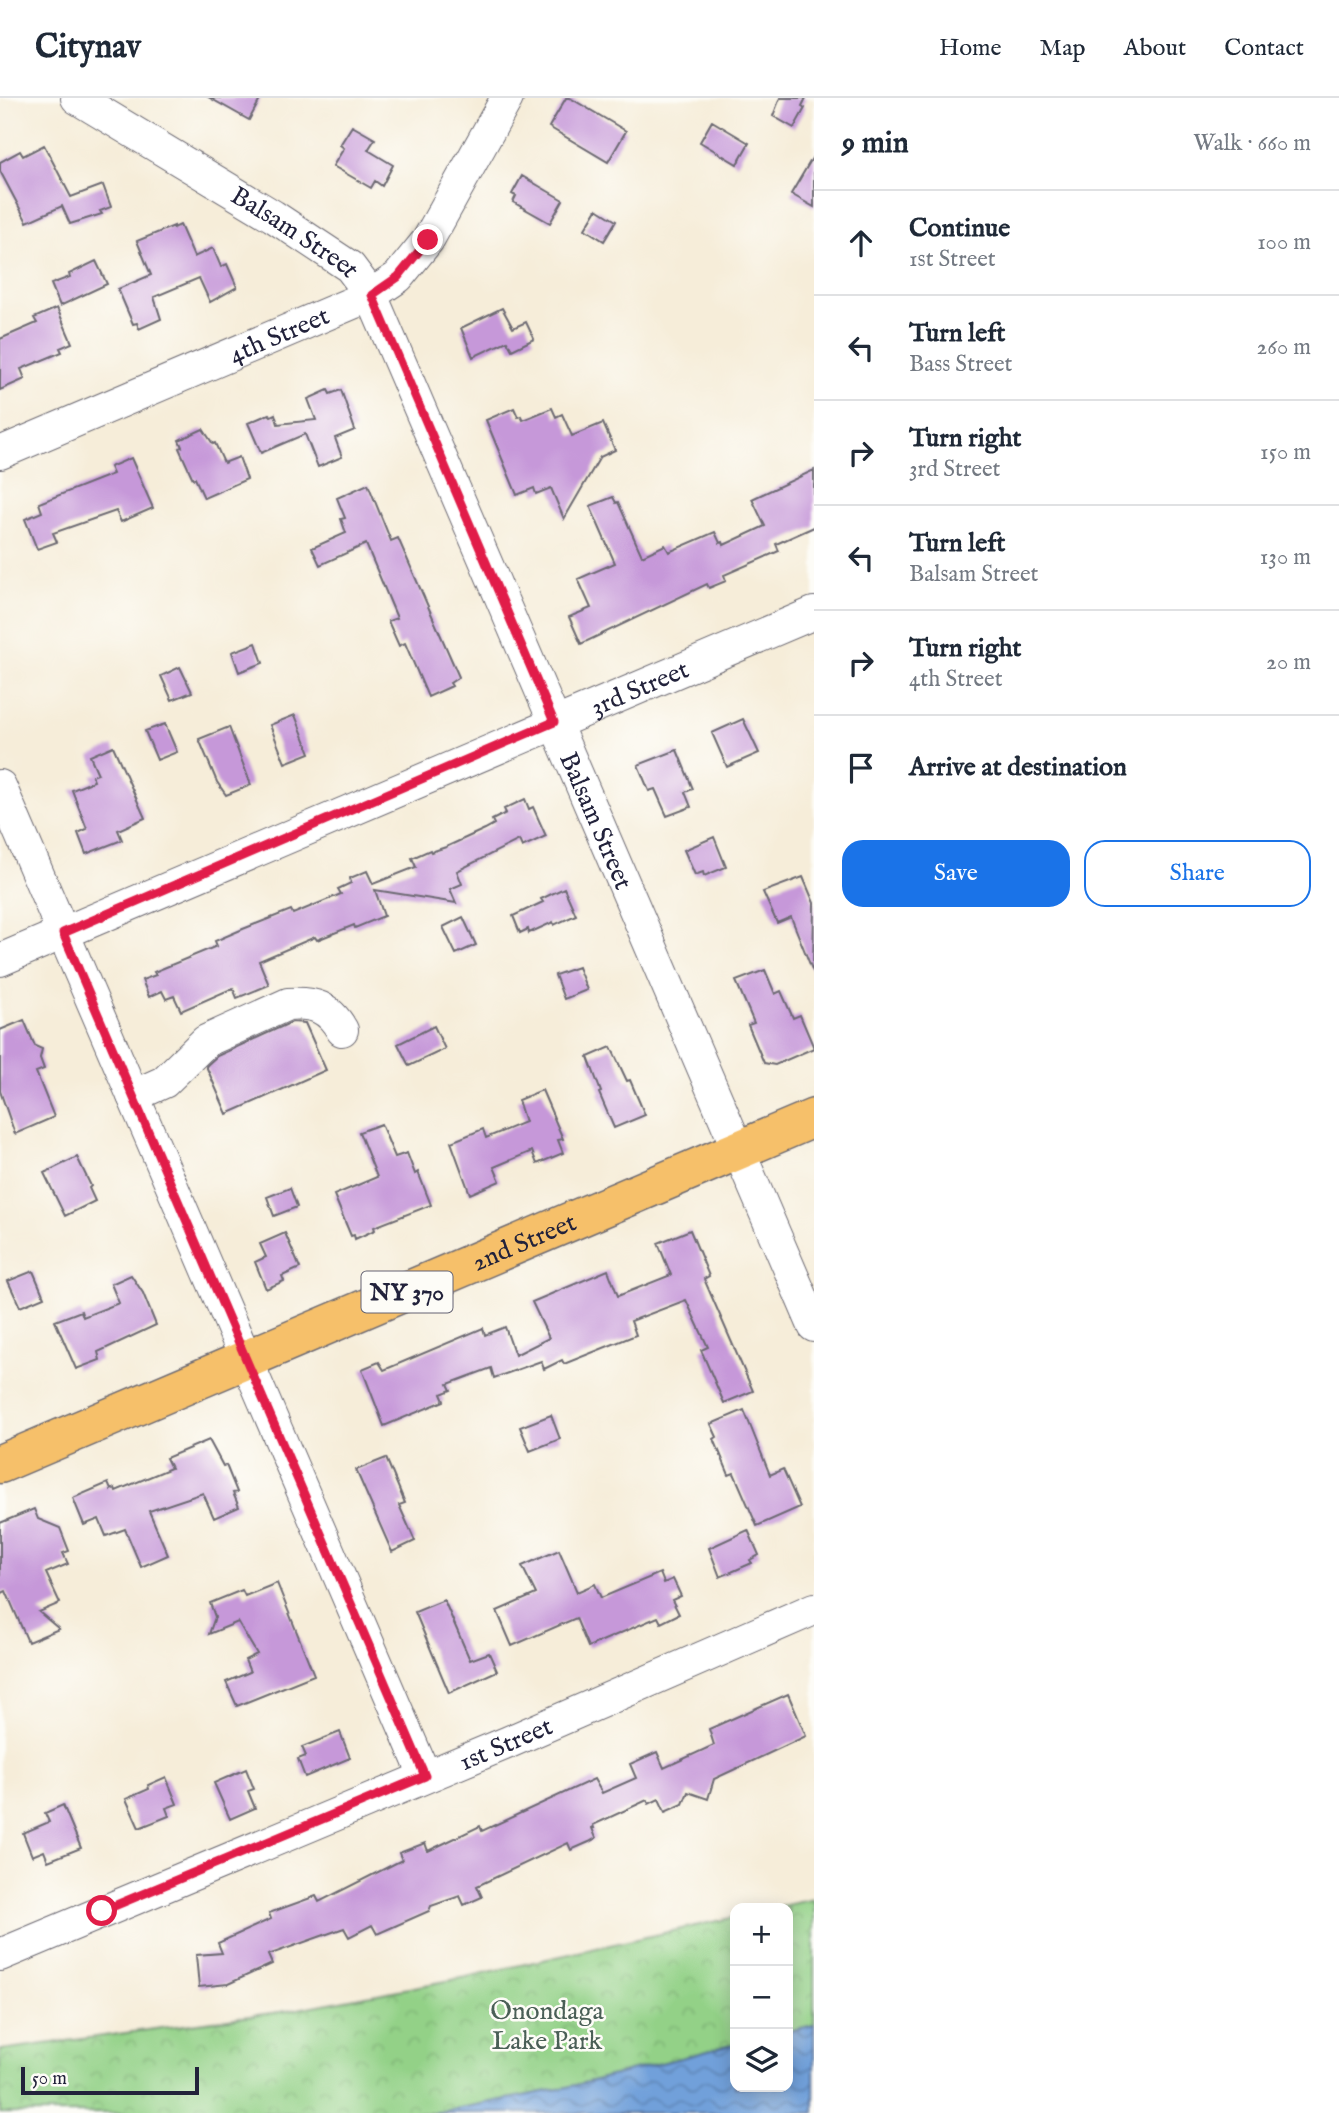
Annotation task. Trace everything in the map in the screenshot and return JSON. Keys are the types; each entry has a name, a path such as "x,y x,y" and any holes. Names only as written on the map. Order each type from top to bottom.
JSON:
{"main road":[{"name":"2nd Street","path":"0,1464 814,1118"}],"street":[{"name":"Balsam Street","path":"77,98 273,216 350,267 372,295 814,1326"},
{"name":"4th Street","path":"0,453 372,295 398,277 428,240 507,98"},
{"name":"3rd Street","path":"0,960 814,612"},
{"path":"0,786 425,1776"},
{"path":"133,1096 164,1082 206,1041 288,1004 303,1003 328,1011 342,1030"},
{"name":"1st Street","path":"0,1955 814,1609"}],"green space":[{"path":"814,1899 814,2025 793,2030 793,1966 793,1904"},
{"name":"Onondaga Lake Park","path":"730,1918 730,2045 564,2088 434,2113 0,2113 0,2050 287,2011 462,1978"}],"water":[{"path":"814,2025 814,2113 434,2113 564,2088 730,2045 730,2092 793,2092 793,2030"}],"building":[{"path":"210,98 261,98 249,120"},
{"path":"566,98 626,131 608,162 549,127"},
{"path":"780,98 806,98 802,106 805,108 794,128 773,116"},
{"path":"712,121 749,143 737,164 700,142"},
{"path":"352,126 375,139 368,150 393,165 382,186 375,181 371,188 333,166 344,148 340,145"},
{"path":"44,145 71,197 103,185 111,207 100,211 102,214 70,224 62,206 27,222 0,171 0,162 20,151 23,156"},
{"path":"814,155 814,207 791,194"},
{"path":"522,176 563,200 550,223 513,202 516,196 512,194"},
{"path":"597,209 616,221 604,241 585,229"},
{"path":"180,225 194,257 213,248 221,267 227,264 237,287 210,302 199,278 154,297 161,319 139,329 137,323 133,324 118,289 151,275 137,241"},
{"path":"96,261 107,284 60,306 51,284 70,277 69,274"},
{"path":"57,308 72,343 60,348 62,352 21,369 25,379 0,390 0,339 37,323 34,318"},
{"path":"502,308 513,328 526,322 534,339 512,350 507,341 473,357 461,328"},
{"path":"328,390 330,394 341,390 355,430 335,438 342,457 318,467 305,434 261,453 248,423 269,414 275,414 278,424 316,420 308,399"},
{"path":"514,408 518,417 521,416 523,420 552,408 556,417 562,414 572,436 603,423 615,450 600,457 564,519 551,488 536,494 534,488 517,495 486,420"},
{"path":"203,429 213,444 215,443 224,463 239,457 247,479 204,498 179,448 182,447 179,440"},
{"path":"131,458 153,508 121,522 116,511 53,533 57,542 37,549 25,519 42,512 39,503 113,474 110,467"},
{"path":"814,470 814,527 776,544 779,551 724,575 726,581 709,588 707,584 581,644 569,617 591,608 578,579 615,563 590,506 613,497 616,503 618,502 642,556 665,545 669,552 715,532 720,543 723,542 724,545 765,526 752,499"},
{"path":"368,484 391,541 398,538 459,677 450,683 452,686 428,697 405,643 399,646 388,621 397,618 366,544 320,565 312,548 346,533 341,519 345,518 337,498"},
{"path":"256,643 263,663 239,672 232,652"},
{"path":"180,667 192,692 172,700 161,676"},
{"path":"295,715 310,753 285,763 270,725"},
{"path":"743,719 759,753 727,767 712,733"},
{"path":"165,724 177,752 157,760 145,731"},
{"path":"229,727 251,785 226,795 217,782 199,739"},
{"path":"113,746 145,818 118,830 122,840 86,854 78,833 87,829 72,790 94,781 92,776 98,774 90,756"},
{"path":"677,750 693,789 685,792 691,807 667,816 655,789 649,791 638,765"},
{"path":"525,799 529,809 533,807 546,836 522,847 519,840 457,871 462,884 450,889 456,903 375,890 384,916 317,940 315,937 259,961 269,985 237,998 233,988 181,1011 174,996 166,999 162,991 149,997 142,980 156,975 154,972 217,946 215,941 243,929 291,910 293,914 341,894 338,889 351,883 350,878 367,871 373,884 416,867 412,858 446,847 485,829 494,824 492,820 506,813 504,809"},
{"path":"714,837 726,867 704,876 703,872 695,875 684,850"},
{"path":"803,877 814,903 813,972 791,917 777,923 763,892"},
{"path":"564,888 576,915 554,925 553,922 529,933 528,929 520,933 513,916 543,902 541,899"},
{"path":"463,917 476,945 456,954 443,927"},
{"path":"578,967 587,990 564,999 555,975"},
{"path":"765,970 775,994 781,991 793,1018 800,1015 814,1048 775,1065 764,1063 748,1025 754,1023 736,981"},
{"path":"24,1020 35,1046 42,1049 40,1058 44,1069 36,1072 54,1117 15,1134 0,1091 0,1030"},
{"path":"292,1022 305,1023 326,1070 227,1114 206,1066 217,1056"},
{"path":"434,1026 445,1049 409,1066 398,1044"},
{"path":"611,1047 627,1081 630,1080 645,1115 614,1128 588,1057"},
{"path":"542,1090 563,1139 558,1140 563,1153 537,1164 532,1151 494,1167 500,1181 470,1194 451,1142 483,1129 486,1138 525,1122 518,1100"},
{"path":"381,1124 395,1157 407,1153 431,1205 374,1227 375,1230 355,1239 354,1235 351,1236 334,1195 377,1177 359,1132"},
{"path":"77,1157 95,1201 65,1216 44,1173"},
{"path":"290,1188 297,1207 274,1216 267,1197"},
{"path":"690,1230 709,1276 704,1279 753,1391 724,1403 701,1350 708,1347 686,1300 631,1321 636,1335 564,1364 562,1360 544,1369 541,1361 494,1378 491,1368 448,1384 451,1390 441,1394 444,1401 384,1426 362,1369 379,1362 384,1370 483,1328 485,1335 505,1327 515,1355 549,1338 532,1302 608,1270 618,1296 671,1275 658,1243"},
{"path":"285,1233 300,1268 282,1276 284,1281 266,1289 255,1262 266,1257 260,1244"},
{"path":"33,1271 44,1297 20,1307 8,1281"},
{"path":"131,1275 143,1293 156,1325 98,1352 100,1360 76,1369 55,1321 81,1311 83,1317 119,1303 111,1284"},
{"path":"744,1410 770,1475 783,1469 800,1507 757,1526 734,1473 729,1475 714,1439 717,1437 711,1424"},
{"path":"551,1415 560,1439 530,1451 520,1427"},
{"path":"209,1440 223,1466 226,1465 237,1492 233,1493 239,1507 214,1518 203,1493 149,1511 168,1555 141,1567 125,1529 106,1536 99,1519 84,1525 73,1498 108,1483 111,1490 115,1488 116,1491 171,1468 166,1458"},
{"path":"386,1458 405,1503 399,1505 415,1541 392,1552 356,1470"},
{"path":"34,1509 38,1519 60,1528 69,1551 63,1553 68,1564 46,1573 60,1603 39,1612 59,1629 28,1642 6,1591 0,1594 0,1523"},
{"path":"748,1530 759,1555 750,1560 752,1563 720,1577 709,1548"},
{"path":"559,1550 577,1592 595,1584 601,1598 660,1573 664,1583 673,1579 681,1596 672,1600 679,1614 661,1623 658,1617 588,1647 576,1618 512,1646 497,1611 536,1594 522,1566"},
{"path":"277,1583 314,1675 237,1706 226,1682 250,1672 245,1660 257,1654 238,1622 209,1634 215,1617 210,1603 242,1590 245,1596"},
{"path":"444,1600 470,1660 489,1653 497,1671 449,1693 415,1612"},
{"path":"788,1694 806,1736 714,1779 708,1799 688,1792 683,1804 665,1812 659,1799 649,1804 647,1800 593,1825 596,1838 589,1842 571,1850 568,1843 477,1886 482,1897 464,1905 460,1896 431,1906 429,1911 377,1934 372,1925 349,1937 344,1928 268,1955 272,1964 228,1984 199,1987 196,1955 222,1953 218,1943 271,1919 269,1913 316,1896 319,1902 402,1860 399,1853 425,1843 428,1851 480,1826 482,1831 594,1779 602,1793 636,1778 630,1764 657,1752 664,1768 714,1745 709,1729"},
{"path":"340,1732 350,1758 305,1777 298,1759 306,1756 302,1747"},
{"path":"246,1769 254,1789 248,1791 255,1808 230,1819 214,1783"},
{"path":"166,1777 177,1804 166,1808 169,1816 139,1828 126,1799 149,1789 148,1785"},
{"path":"63,1805 81,1848 48,1861 44,1851 32,1856 23,1833 49,1822 45,1813"}],"route":[{"path":"102,1911 425,1776 63,933 554,722 372,295 398,277 428,240"}]}
